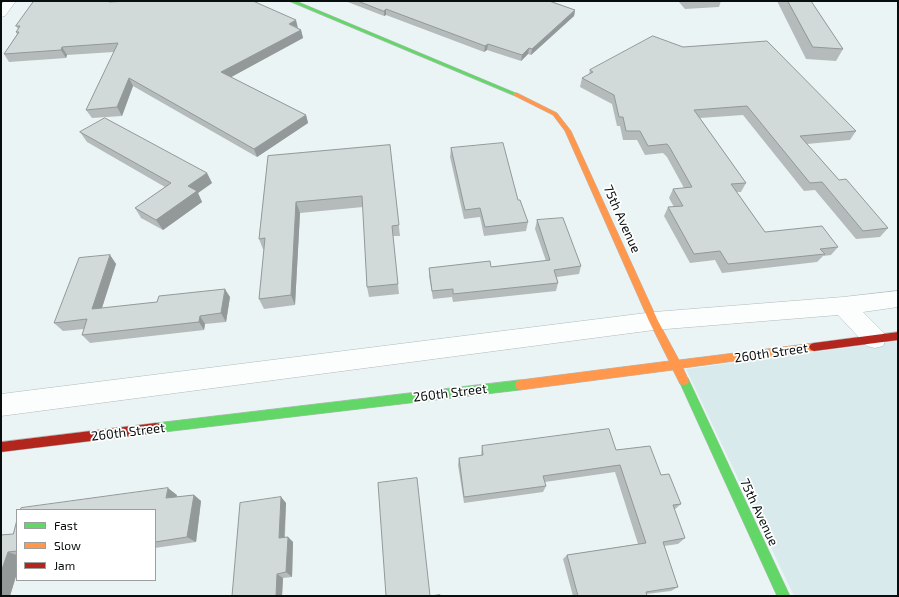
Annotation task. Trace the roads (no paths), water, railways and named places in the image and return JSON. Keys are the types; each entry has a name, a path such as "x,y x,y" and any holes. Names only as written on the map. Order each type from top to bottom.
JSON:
{"street":[{"path":"1,13 10,1"},
{"name":"75th Avenue","path":"292,1 497,86 555,114 568,131 654,321 677,366 784,596"},
{"path":"1,405 654,321 843,306 898,300"},
{"path":"843,306 875,339"},
{"name":"260th Street","path":"1,447 677,366 898,336"}]}
